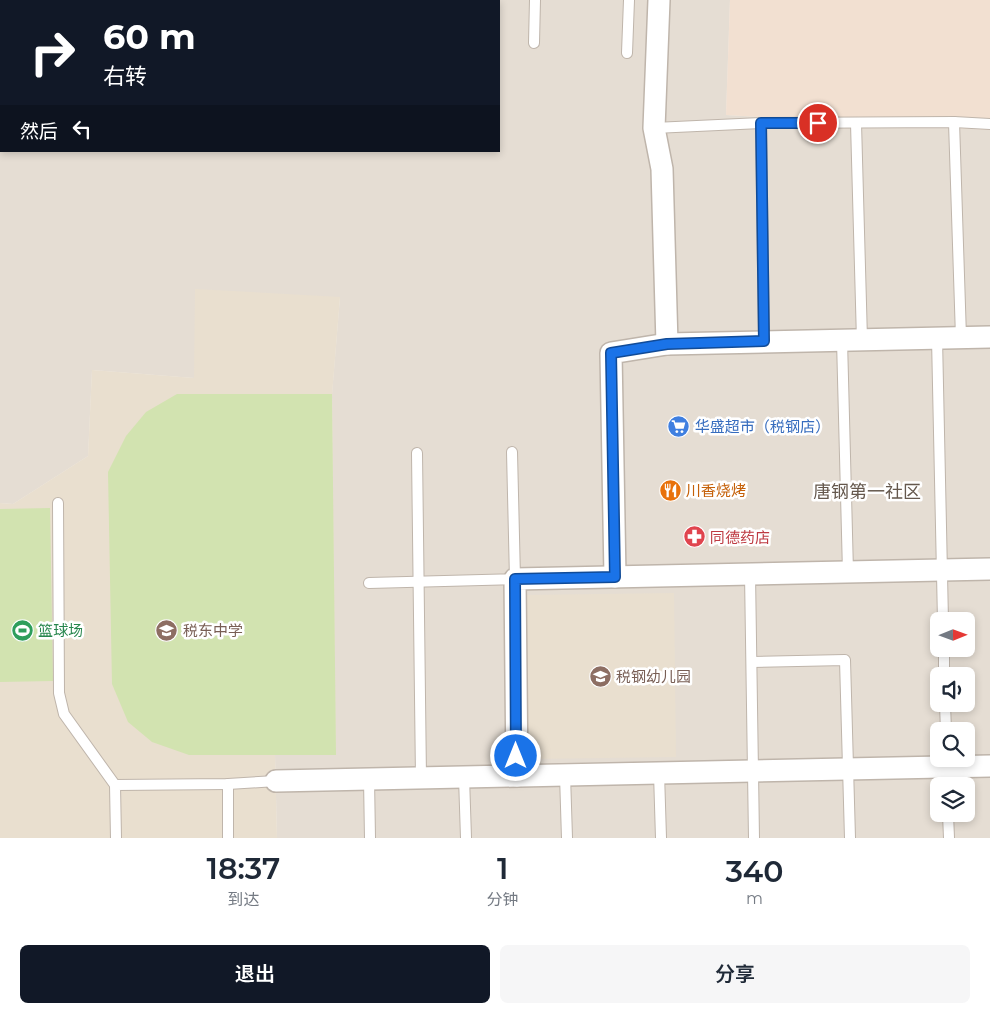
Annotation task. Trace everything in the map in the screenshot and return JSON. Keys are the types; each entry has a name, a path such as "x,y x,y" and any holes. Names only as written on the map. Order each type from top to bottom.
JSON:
{"street":[{"path":"659,0 654,128 662,169 667,344"},
{"path":"615,577 611,353 667,344 990,337"},
{"path":"517,776 515,579 990,568"},
{"path":"276,781 848,769 947,771 990,766"}],"lane":[{"path":"534,43 535,0"},
{"path":"627,53 629,0"},
{"path":"654,128 761,123 954,122 990,124"},
{"path":"954,122 961,337"},
{"path":"761,123 764,341"},
{"path":"848,572 856,123"},
{"path":"937,338 943,612"},
{"path":"369,583 515,579 512,452"},
{"path":"417,453 421,778"},
{"path":"58,503 59,693 64,714 115,785 116,838"},
{"path":"750,574 754,838"},
{"path":"752,662 844,660 850,838"},
{"path":"659,773 661,838"},
{"path":"565,775 567,838"},
{"path":"464,777 466,838"},
{"path":"369,779 370,838"},
{"path":"115,785 228,784 276,781"},
{"path":"228,784 228,838"},
{"path":"948,822 949,838"}],"shaded area":[{"path":"500,0 730,0 726,115 990,130 990,838 277,838 275,755 335,755 332,394 340,297 194,378 92,370 88,456 13,504 0,503 0,152 500,152"},
{"path":"730,0 990,0 990,130 726,115"},
{"name":"税东中学","path":"195,289 340,297 332,395 336,755 275,755 277,838 0,838 0,503 13,504 88,456 92,370 194,378"},
{"name":"税钢幼儿园","path":"674,593 676,757 527,759 525,595"}],"green space":[{"path":"177,394 332,394 336,755 189,755 152,742 128,722 112,684 108,472 126,436 146,412"},
{"path":"50,508 53,681 0,682 0,509"}],"place":[{"name":"华盛超市（税钢店）","path":"679,426"},
{"name":"川香烧烤","path":"670,490"},
{"name":"同德药店","path":"694,537"},
{"name":"篮球场","path":"22,630"},
{"name":"税东中学","path":"167,630"},
{"name":"税钢幼儿园","path":"600,676"}],"district":[{"name":"唐钢第一社区","path":"867,492"}],"route":[{"path":"516,756 515,579 615,577 611,353 667,344 764,341 761,123 818,123"}]}
